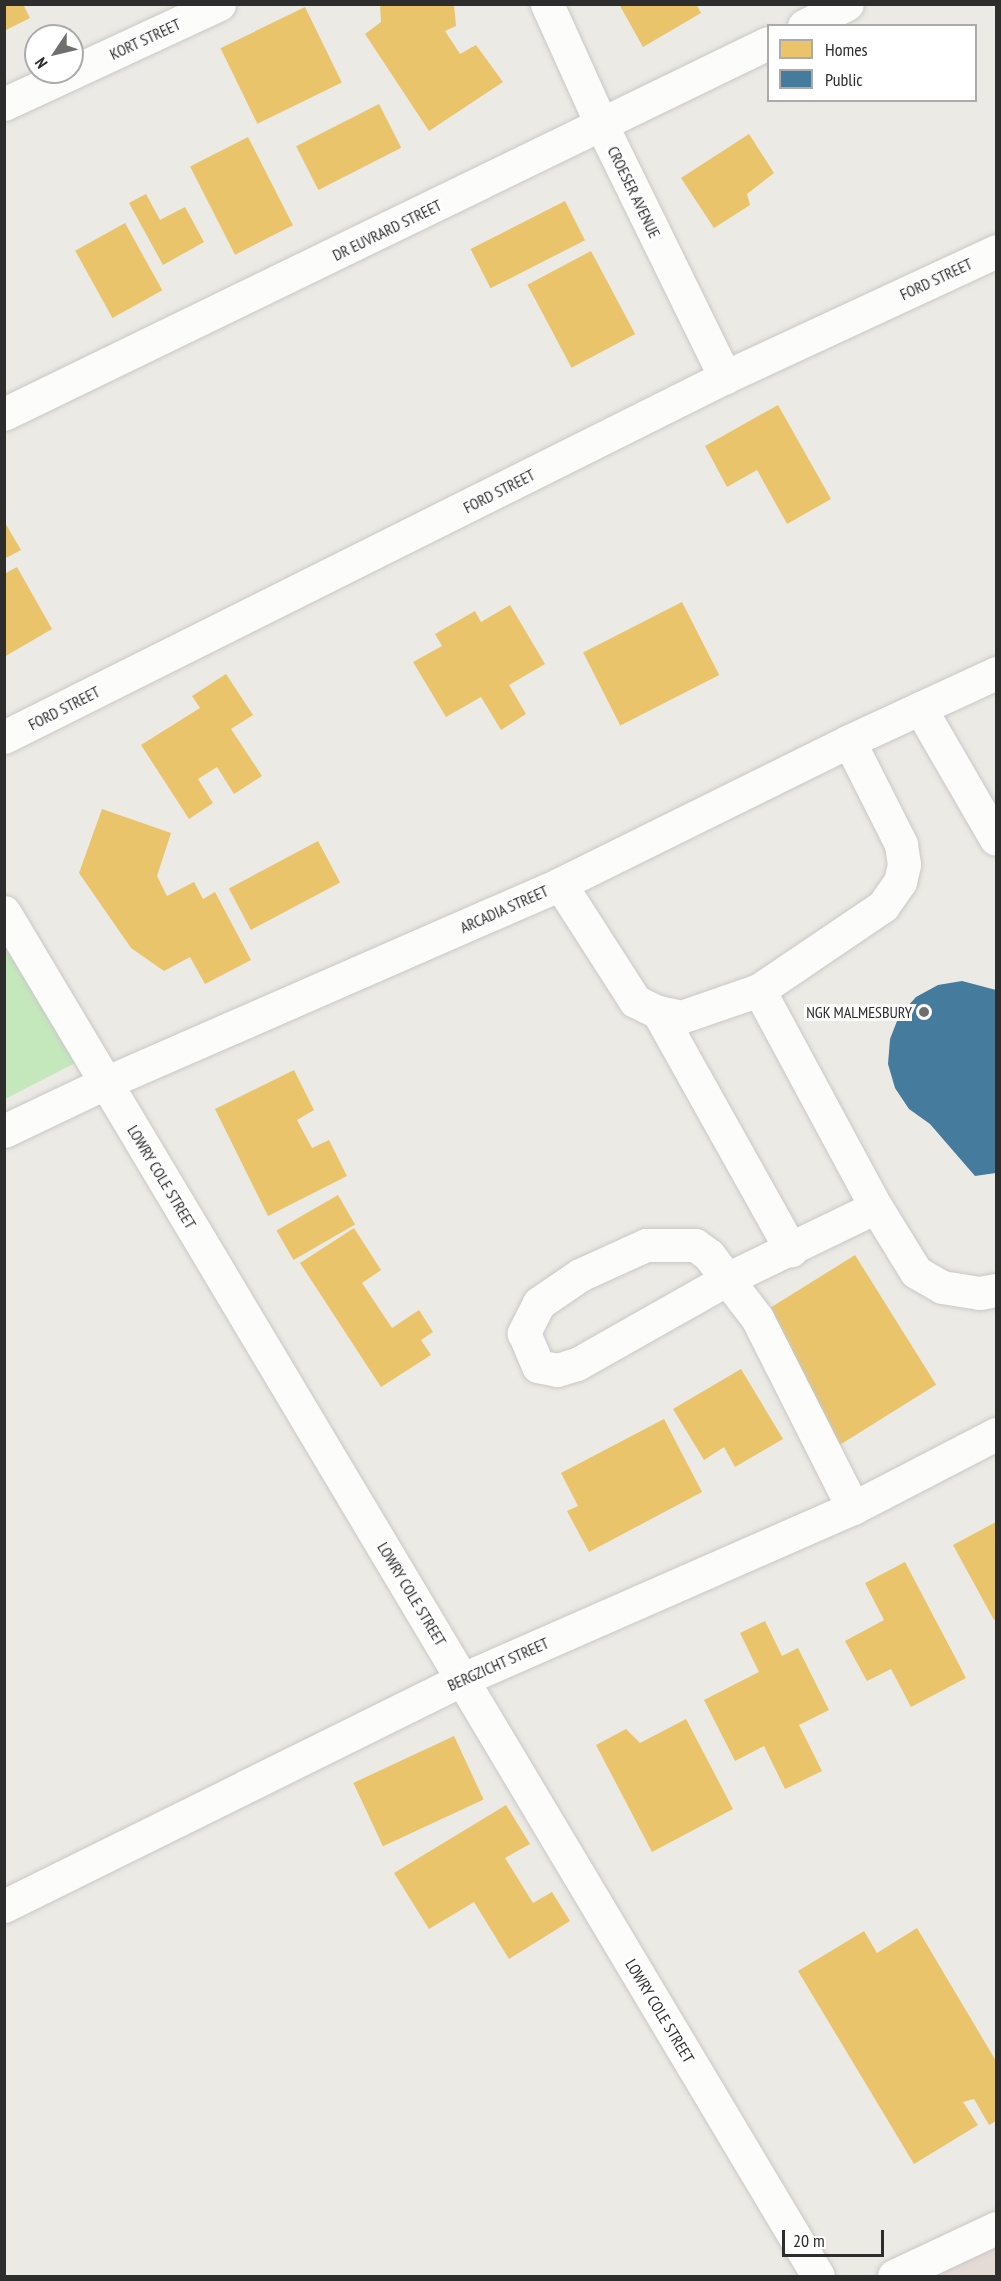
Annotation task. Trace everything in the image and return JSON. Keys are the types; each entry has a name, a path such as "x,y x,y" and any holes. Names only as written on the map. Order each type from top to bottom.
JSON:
{"street":[{"name":"KORT STREET","path":"4,104 219,4"},
{"name":"CROESER AVENUE","path":"547,4 602,126 725,377"},
{"path":"808,24 847,4"},
{"name":"DR EUVRARD STREET","path":"4,414 602,126 767,44"},
{"name":"FORD STREET","path":"4,738 725,377 996,251"},
{"name":"ARCADIA STREET","path":"4,1131 105,1083 560,884 849,741 996,673"},
{"path":"920,708 996,839"},
{"path":"560,884 621,983 635,1001 658,1012 681,1017 759,990 883,906 900,882 904,864 901,844 849,741"},
{"name":"LOWRY COLE STREET","path":"4,912 818,2277"},
{"path":"759,990 876,1207 916,1272 942,1287 980,1293 996,1290"},
{"path":"658,1012 791,1250"},
{"path":"853,1508 757,1318 727,1279 709,1255 695,1245 646,1245 580,1275 539,1303 524,1333 529,1351 538,1366 557,1370 577,1364 727,1279 876,1207"},
{"name":"BERGZICHT STREET","path":"4,1906 463,1679 853,1508 996,1434"},
{"path":"894,2277 996,2228"}],"shaded area":[{"path":"996,2238 996,2276 917,2276"}],"green space":[{"path":"4,917 87,1057 5,1099 4,1099"}],"building: Homes":[{"path":"4,4 23,4 30,18 4,31"},
{"path":"380,4 454,4 456,26 445,31 460,54 476,45 503,82 429,131 365,34 381,22"},
{"path":"619,4 696,4 701,13 643,47"},
{"path":"305,7 342,82 257,124 221,48"},
{"path":"379,104 401,148 318,190 296,146"},
{"path":"749,134 774,173 747,194 750,205 714,228 681,178"},
{"path":"248,137 293,225 235,255 190,167"},
{"path":"146,194 160,220 185,207 204,242 163,265 129,203"},
{"path":"565,201 585,240 491,288 471,249"},
{"path":"125,223 162,290 112,318 75,251"},
{"path":"591,251 635,334 572,368 527,285"},
{"path":"778,405 831,499 787,524 757,470 727,487 705,446"},
{"path":"4,521 21,550 4,559"},
{"path":"17,567 52,629 4,657 4,574"},
{"path":"682,602 719,675 620,725 583,652"},
{"path":"510,605 545,664 509,685 526,714 501,730 481,697 446,717 413,662 442,646 435,634 475,611 481,622"},
{"path":"226,674 253,715 231,729 262,776 234,794 217,767 198,779 213,803 189,819 141,745 200,708 192,696"},
{"path":"102,809 171,833 157,876 167,896 194,882 203,899 215,892 251,960 205,984 190,957 164,971 131,948 79,873"},
{"path":"318,841 340,882 251,930 229,888"},
{"path":"294,1070 314,1110 297,1120 312,1148 329,1140 347,1176 268,1216 215,1109"},
{"path":"338,1195 355,1224 294,1260 277,1230"},
{"path":"354,1228 381,1270 362,1283 392,1328 419,1310 433,1332 421,1340 431,1355 381,1387 300,1263"},
{"path":"855,1255 936,1385 837,1447 756,1317"},
{"path":"741,1369 783,1439 735,1467 724,1447 704,1460 673,1409"},
{"path":"664,1419 702,1492 589,1552 567,1511 578,1506 561,1473"},
{"path":"996,1522 996,1619 994,1620 953,1545"},
{"path":"905,1562 966,1678 911,1707 891,1669 867,1681 845,1641 884,1620 865,1583"},
{"path":"765,1621 782,1656 798,1648 829,1710 799,1725 822,1771 785,1789 764,1746 735,1761 704,1700 759,1672 740,1633"},
{"path":"686,1719 733,1809 652,1852 596,1745 626,1729 640,1743"},
{"path":"454,1736 484,1799 383,1846 353,1783"},
{"path":"506,1805 530,1844 505,1858 533,1903 552,1892 570,1921 509,1959 474,1902 429,1929 394,1873"},
{"path":"917,1928 996,2061 996,2121 989,2125 974,2099 963,2102 978,2125 914,2164 798,1971 864,1931 877,1953"}],"building: Public":[{"path":"962,981 996,990 996,1173 975,1176 930,1124 909,1109 895,1088 888,1064 890,1039 899,1016 916,997 938,985"}],"place":[{"name":"NGK MALMESBURY","path":"924,1012"}]}
